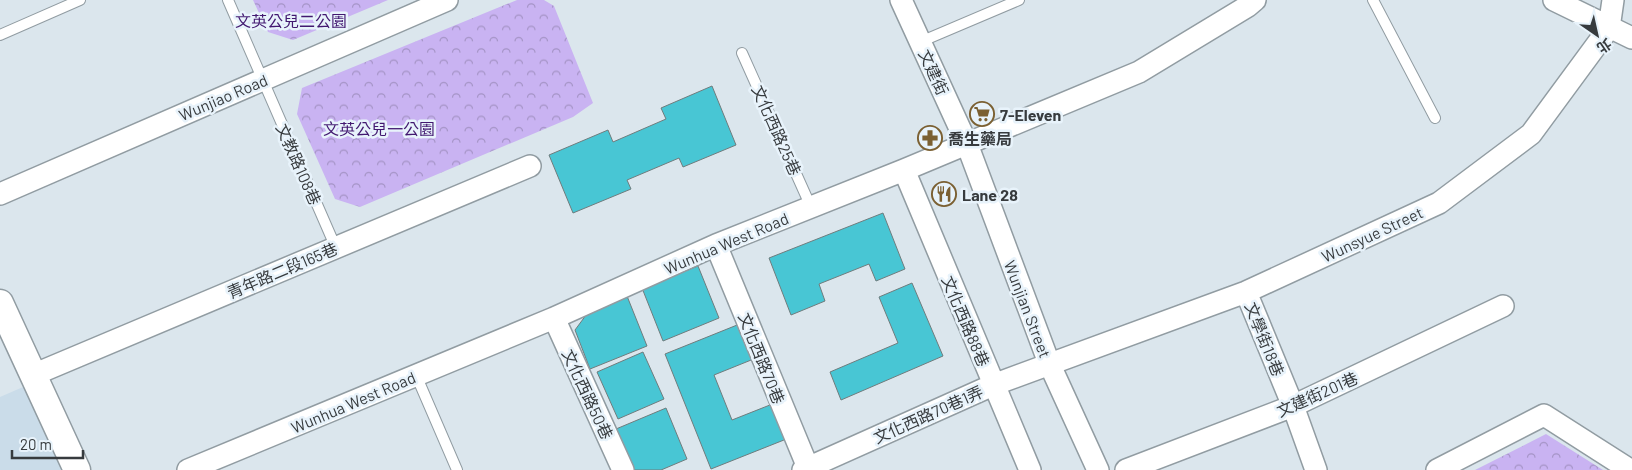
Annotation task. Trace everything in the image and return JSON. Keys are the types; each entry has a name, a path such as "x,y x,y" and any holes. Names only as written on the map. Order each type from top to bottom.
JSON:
{"street":[{"name":"Wunjiao Road","path":"0,194 447,0"},
{"name":"文建街","path":"901,0 967,144"},
{"name":"Wunhua West Road","path":"188,470 554,318 716,245 904,170 1139,72 1255,0"},
{"path":"1554,0 1632,38"},
{"name":"Wunsyue Street","path":"1050,363 1246,292 1439,203 1531,134 1609,28 1613,0"},
{"name":"Wunjian Street","path":"967,144 1050,363 1098,470"},
{"name":"青年路二段165巷","path":"33,374 530,166"},
{"name":"文化西路88巷","path":"904,170 1030,470"},
{"name":"文化西路70巷","path":"716,245 807,469"},
{"name":"文學街18巷","path":"1246,292 1293,406 1316,470"},
{"path":"0,303 77,470"},
{"name":"文建街201巷","path":"1126,470 1293,406 1503,306"},
{"name":"文化西路50巷","path":"554,318 623,470"},
{"name":"文化西路70巷1弄","path":"807,469 993,385 1050,363"},
{"path":"1437,470 1544,415 1629,463"}],"lane":[{"path":"0,34 80,0"},
{"name":"文教路108巷","path":"228,0 336,248"},
{"path":"920,42 1019,0"},
{"path":"1373,0 1434,118"},
{"name":"文化西路25巷","path":"742,52 811,207"},
{"path":"416,375 457,470"}],"shaded area":[{"path":"30,384 71,470 0,470 0,397"}],"green space":[{"name":"文英公兒二公園","path":"253,0 388,0 293,40 268,32"},
{"name":"文英公兒一公園","path":"517,0 544,0 554,6 593,103 573,117 360,207 335,199 297,114 302,88"},
{"path":"1546,434 1603,470 1475,470"}],"building":[{"path":"712,86 736,145 683,167 679,158 627,180 631,189 573,213 549,155 608,130 613,142 666,119 661,108"},
{"path":"883,213 905,269 876,281 869,264 819,284 825,301 791,315 769,258"},
{"path":"698,266 719,318 663,341 642,288"},
{"path":"912,283 943,356 841,400 830,372 898,343 879,297"},
{"path":"627,296 647,346 590,369 575,330 589,311"},
{"path":"757,317 771,352 714,375 732,420 780,401 794,436 711,469 665,354"},
{"path":"643,352 664,399 618,419 597,372"},
{"path":"666,408 687,459 661,470 634,470 616,429"}],"place":[{"name":"7-Eleven","path":"982,114"},
{"name":"喬生藥局","path":"930,138"},
{"name":"Lane 28","path":"944,194"}]}
